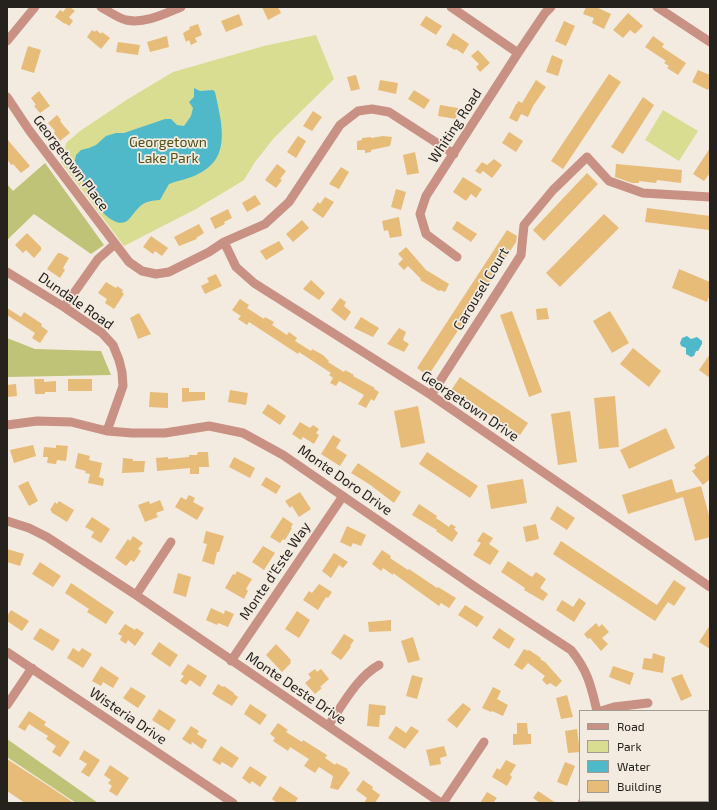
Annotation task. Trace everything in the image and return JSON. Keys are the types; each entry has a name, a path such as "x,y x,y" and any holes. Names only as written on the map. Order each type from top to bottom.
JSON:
{"street":[{"path":"7,41 35,7"},
{"path":"101,7 125,20 139,21 154,18 181,7"},
{"path":"450,7 518,53"},
{"name":"Whiting Road","path":"457,257 426,234 420,214 426,196 518,53 545,13 551,7"},
{"path":"657,7 710,42"},
{"name":"Georgetown Place","path":"7,97 29,130 129,262 142,271 156,274 169,272 209,252 224,242 265,224 288,202 340,124 358,112 372,109 389,112 454,154"},
{"name":"Carousel Court","path":"431,395 521,255 524,225 553,190 587,157 609,181 643,193 710,198"},
{"name":"Georgetown Drive","path":"224,242 236,267 254,283 431,395 710,588"},
{"path":"64,307 98,259 115,244"},
{"name":"Dundale Road","path":"7,272 64,307 102,333 113,345 122,372 123,386 120,398 106,431"},
{"name":"Monte Doro Drive","path":"7,425 37,421 71,422 106,431 132,433 165,432 209,426 243,433 283,455 571,650 579,660 588,677 597,710"},
{"name":"Monte d'Este Way","path":"231,661 343,496"},
{"name":"Monte Deste Drive","path":"7,522 29,528 47,537 136,595 442,803"},
{"path":"136,595 171,542"},
{"name":"Wisteria Drive","path":"7,652 233,803"},
{"path":"328,726 362,677 379,665"},
{"path":"7,705 32,668"},
{"path":"604,710 648,702"},
{"path":"442,803 484,742"}],"green space":[{"name":"Georgetown Lake Park","path":"316,35 334,79 274,138 255,162 244,180 196,209 124,246 61,162 66,143 80,131 128,99 173,72 264,46"},
{"path":"663,110 698,131 679,161 645,140"},
{"path":"45,163 104,245 91,254 34,214 7,240 7,184 13,191"},
{"path":"7,338 35,349 101,351 111,375 7,377"},
{"path":"7,739 98,803 76,803 7,757"}],"water":[{"path":"194,88 200,91 213,90 215,92 220,115 222,138 216,159 209,167 198,174 169,184 160,200 149,201 142,204 126,222 121,223 110,219 101,211 91,197 74,164 76,155 81,150 96,145 106,136 116,133 124,133 165,119 171,119 177,125 184,126 191,116 193,108 189,102 194,97"},
{"path":"687,336 691,339 697,337 702,341 698,351 696,351 694,356 691,357 686,354 686,348 681,346 680,343 682,338"}],"building":[{"path":"67,7 70,7 75,11 69,17 73,21 69,26 55,17 60,10 63,12"},
{"path":"262,7 278,7 281,13 268,20"},
{"path":"586,7 596,7 611,14 604,29 592,23 594,18 583,14"},
{"path":"628,13 643,26 635,34 630,30 623,38 613,30"},
{"path":"239,14 243,25 226,32 221,21"},
{"path":"426,16 442,26 436,35 420,25"},
{"path":"564,21 575,26 566,46 555,41"},
{"path":"198,24 202,35 195,38 197,42 191,45 189,40 186,42 183,33 190,29 189,27"},
{"path":"92,30 95,32 96,30 101,34 102,32 110,38 101,49 87,37"},
{"path":"453,33 469,44 463,54 446,45"},
{"path":"167,36 169,47 150,52 147,42"},
{"path":"653,36 664,44 662,47 686,63 678,75 667,68 669,66 664,63 666,61 645,47"},
{"path":"118,42 140,45 138,55 116,52"},
{"path":"28,46 41,50 34,73 21,69"},
{"path":"478,50 490,63 480,72 476,67 479,64 471,56"},
{"path":"552,55 563,60 558,76 546,72"},
{"path":"698,70 710,75 710,86 708,90 692,82"},
{"path":"609,74 621,82 563,169 551,161"},
{"path":"356,75 360,89 351,91 347,77"},
{"path":"380,80 398,83 396,94 378,90"},
{"path":"536,80 546,87 533,106 528,117 521,114 517,122 509,118 518,101 522,103"},
{"path":"414,90 430,100 424,109 408,99"},
{"path":"39,91 50,106 40,113 34,106 36,105 31,98"},
{"path":"643,97 654,105 623,154 611,147"},
{"path":"440,105 458,108 456,119 438,116"},
{"path":"313,111 322,117 312,131 303,126"},
{"path":"57,115 70,133 60,141 54,133 55,131 48,123"},
{"path":"509,132 523,141 516,152 502,143"},
{"path":"298,136 306,141 296,158 287,152"},
{"path":"383,136 392,137 390,146 371,150 371,152 365,153 365,150 357,150 357,141 362,140 362,138"},
{"path":"7,139 30,166 21,173 13,164 11,165 7,159"},
{"path":"710,148 710,173 704,181 693,174"},
{"path":"415,152 419,173 407,175 403,155"},
{"path":"494,159 502,165 492,178 483,171 480,174 475,171 482,162 487,165"},
{"path":"277,164 286,171 276,188 265,180"},
{"path":"616,164 682,170 681,183 657,180 656,183 639,181 639,183 632,183 615,177"},
{"path":"341,167 349,172 339,189 329,184"},
{"path":"587,173 598,184 544,241 533,230"},
{"path":"463,177 482,189 476,198 471,194 466,201 453,192"},
{"path":"396,189 406,192 401,210 391,207"},
{"path":"255,195 261,204 247,212 242,203"},
{"path":"325,197 334,202 323,218 312,210 318,202 320,204"},
{"path":"647,208 710,216 709,230 645,222"},
{"path":"228,209 232,218 224,222 225,224 215,229 210,218"},
{"path":"604,214 619,228 560,287 546,273"},
{"path":"399,217 402,236 390,238 388,230 384,231 382,221"},
{"path":"302,220 309,228 293,242 286,234"},
{"path":"457,221 477,234 471,242 452,229"},
{"path":"199,224 204,233 196,238 197,239 179,246 174,237"},
{"path":"507,230 517,236 516,242 428,376 417,368"},
{"path":"27,233 41,247 41,250 34,258 26,250 23,253 15,245"},
{"path":"151,236 168,248 162,256 155,251 153,254 143,247"},
{"path":"279,241 284,249 266,260 260,251"},
{"path":"406,247 426,270 449,284 445,292 439,291 420,280 421,279 408,266 404,270 398,264 403,259 398,254"},
{"path":"58,253 69,258 63,268 65,270 60,278 47,269"},
{"path":"679,269 710,282 710,294 707,302 672,288"},
{"path":"216,274 222,286 205,294 201,286 209,282 207,278"},
{"path":"311,280 325,293 319,300 303,289"},
{"path":"106,282 123,290 122,292 124,294 114,309 105,303 107,299 98,293"},
{"path":"340,298 346,302 344,306 351,312 345,321 331,310"},
{"path":"240,299 249,305 247,308 264,319 265,317 274,322 272,325 287,335 289,332 297,338 295,341 311,351 312,349 323,355 329,361 328,362 344,372 345,370 375,388 374,389 379,392 374,401 371,399 366,408 358,404 364,395 339,381 336,386 330,383 333,378 329,375 331,373 299,352 298,354 249,322 247,325 238,319 241,316 232,310"},
{"path":"7,308 21,317 24,312 42,324 41,326 48,331 40,343 32,338 35,333 7,315"},
{"path":"547,308 549,319 537,320 536,309"},
{"path":"512,311 542,392 529,397 500,315"},
{"path":"610,311 629,343 612,353 593,321"},
{"path":"139,313 151,334 138,339 130,318"},
{"path":"361,317 379,328 373,337 354,328"},
{"path":"399,328 406,332 403,340 409,344 404,352 387,344"},
{"path":"633,348 661,371 649,387 620,364"},
{"path":"710,354 710,378 699,370"},
{"path":"460,377 528,423 520,435 452,389"},
{"path":"34,379 44,379 44,382 56,381 56,392 35,394"},
{"path":"68,379 92,379 92,391 68,391"},
{"path":"16,384 17,396 7,397 7,385"},
{"path":"182,388 189,388 189,392 205,392 205,400 182,402"},
{"path":"230,390 248,393 246,405 228,402"},
{"path":"150,392 168,393 168,408 149,407"},
{"path":"615,396 619,447 599,449 594,398"},
{"path":"268,404 286,416 280,425 262,413"},
{"path":"418,406 425,443 401,448 394,411"},
{"path":"570,411 577,462 558,465 551,414"},
{"path":"300,422 310,428 313,425 319,429 316,433 319,435 314,444 303,437 301,440 292,434"},
{"path":"666,428 675,448 629,469 620,450"},
{"path":"333,435 341,440 336,448 347,455 340,466 321,454"},
{"path":"33,445 36,456 14,463 10,450"},
{"path":"56,445 68,446 66,461 57,460 56,464 47,463 48,457 43,457 44,447 56,448"},
{"path":"198,452 208,452 209,467 199,467 199,474 190,474 190,468 157,471 156,458 168,457 168,459 189,457 189,455 197,455"},
{"path":"427,452 478,486 470,498 419,464"},
{"path":"78,453 90,456 89,460 102,463 99,477 104,479 103,486 88,483 90,474 85,473 86,471 75,468"},
{"path":"710,454 710,479 703,485 692,471 696,468 694,465"},
{"path":"234,457 255,468 250,478 229,467"},
{"path":"123,458 133,459 133,461 145,461 144,472 122,473"},
{"path":"358,463 401,492 394,503 369,484 351,473"},
{"path":"266,477 281,486 276,494 261,485"},
{"path":"523,479 527,503 491,509 487,485"},
{"path":"672,479 676,493 701,486 710,519 710,537 695,541 683,497 628,514 622,495"},
{"path":"28,481 38,501 29,506 18,486"},
{"path":"300,492 311,509 299,517 292,506 290,508 285,501"},
{"path":"189,495 195,498 193,502 204,508 197,520 175,507 181,497 186,500"},
{"path":"160,500 164,510 156,513 158,517 145,522 138,505 149,501 150,504"},
{"path":"59,501 74,510 67,522 50,510 55,502 57,504"},
{"path":"419,504 437,516 436,518 449,527 451,524 456,527 454,529 458,533 452,542 436,531 437,530 412,515"},
{"path":"557,506 575,518 567,530 550,519"},
{"path":"92,517 110,529 101,543 91,537 94,532 85,527"},
{"path":"283,517 293,524 285,540 283,539 280,543 270,537"},
{"path":"536,524 539,539 526,542 523,527"},
{"path":"347,526 366,535 361,546 353,543 351,547 340,542"},
{"path":"206,531 224,536 219,552 217,552 214,565 202,561 207,544 203,543"},
{"path":"483,532 493,538 489,544 499,551 490,565 473,555 481,543 477,541"},
{"path":"133,536 143,543 138,549 141,551 134,562 131,560 126,566 115,558 128,539 130,541"},
{"path":"561,541 657,605 674,580 686,588 674,606 668,602 655,621 553,554"},
{"path":"263,546 275,553 264,570 252,562"},
{"path":"7,549 24,554 20,566 7,562"},
{"path":"382,550 391,556 390,558 408,570 409,569 437,588 438,587 456,598 449,608 441,603 439,606 393,573 393,575 383,568 381,571 372,564"},
{"path":"334,553 348,562 343,568 339,565 331,578 322,571"},
{"path":"508,561 532,577 536,572 546,579 540,588 548,594 543,601 524,590 525,588 501,572"},
{"path":"40,562 61,576 53,587 32,574"},
{"path":"237,571 252,579 246,589 248,591 244,599 225,588 233,574 235,575"},
{"path":"178,573 191,577 186,597 173,593"},
{"path":"71,583 114,612 106,624 87,612 89,609 65,593"},
{"path":"319,584 332,592 328,598 326,597 318,610 303,600 309,591 312,593"},
{"path":"579,598 586,603 574,622 556,610 562,600 573,607"},
{"path":"465,605 484,617 477,627 458,615"},
{"path":"211,608 224,614 225,610 234,614 228,627 218,623 217,625 206,620"},
{"path":"11,610 29,621 22,631 7,621 7,616"},
{"path":"297,611 310,620 299,638 285,629"},
{"path":"391,620 391,631 369,632 368,622"},
{"path":"596,623 599,627 602,624 609,632 602,638 608,644 601,651 590,638 588,639 584,634"},
{"path":"125,624 144,633 135,646 128,640 126,644 120,640 122,636 118,634"},
{"path":"710,625 710,649 699,642"},
{"path":"40,628 60,640 53,651 33,639"},
{"path":"499,628 515,639 509,649 492,638"},
{"path":"344,634 354,640 350,646 351,647 341,660 331,653"},
{"path":"413,637 420,660 408,663 401,641"},
{"path":"159,642 178,655 170,667 151,654"},
{"path":"276,644 291,660 291,663 282,672 266,655"},
{"path":"73,648 79,652 82,648 92,654 83,668 67,658"},
{"path":"524,649 529,650 541,658 540,659 545,662 562,681 556,687 550,683 547,685 542,680 545,676 528,663 522,670 514,665"},
{"path":"653,653 665,657 663,673 642,669 644,658 652,659"},
{"path":"188,664 207,676 200,687 190,680 186,685 180,681 184,676 181,674"},
{"path":"101,666 119,678 113,688 103,682 101,686 92,681"},
{"path":"613,666 634,673 630,685 609,677"},
{"path":"315,669 317,672 321,669 329,679 315,694 305,683 311,678 308,674"},
{"path":"682,674 692,696 681,701 671,678"},
{"path":"412,675 423,678 417,699 406,696"},
{"path":"218,684 223,687 224,686 238,697 232,706 212,694"},
{"path":"131,687 146,696 138,708 123,698"},
{"path":"493,687 501,691 497,699 508,705 503,716 482,708"},
{"path":"567,695 573,717 561,719 556,698"},
{"path":"463,703 471,709 457,728 447,720"},
{"path":"250,704 267,715 260,725 244,714"},
{"path":"369,704 386,706 385,715 380,715 379,727 367,726"},
{"path":"159,709 176,720 169,731 152,720"},
{"path":"29,711 46,722 44,725 70,742 60,757 52,752 56,746 46,739 48,736 29,724 25,731 18,727"},
{"path":"278,723 288,730 286,732 302,742 303,740 327,755 325,758 335,765 336,763 348,769 347,770 350,773 338,790 330,788 333,776 319,767 315,773 304,766 309,759 290,747 288,751 273,741 275,738 270,734"},
{"path":"517,723 527,723 528,734 531,734 531,744 513,745 513,734 517,734"},
{"path":"191,726 199,731 197,734 207,740 202,749 192,742 191,745 182,739"},
{"path":"396,726 406,733 411,726 419,731 405,749 388,738"},
{"path":"577,729 579,752 568,753 565,731"},
{"path":"221,746 239,758 232,768 222,762 220,765 212,760"},
{"path":"444,746 447,756 440,758 441,764 430,766 426,750"},
{"path":"84,750 100,760 89,777 81,772 87,764 79,759"},
{"path":"7,759 74,803 25,803 7,791"},
{"path":"506,760 516,765 510,775 512,777 507,786 492,777 497,768 500,770"},
{"path":"565,762 575,766 567,786 557,782"},
{"path":"110,765 129,778 117,796 109,791 112,786 108,783 111,780 104,775"},
{"path":"250,766 267,777 260,787 252,781 250,784 242,778"},
{"path":"363,780 373,787 372,789 380,795 375,803 364,803 367,798 356,790"},
{"path":"280,786 298,798 295,803 277,803 272,799"},
{"path":"538,791 556,803 540,803 533,798"},
{"path":"487,792 497,798 493,803 480,803"}]}
